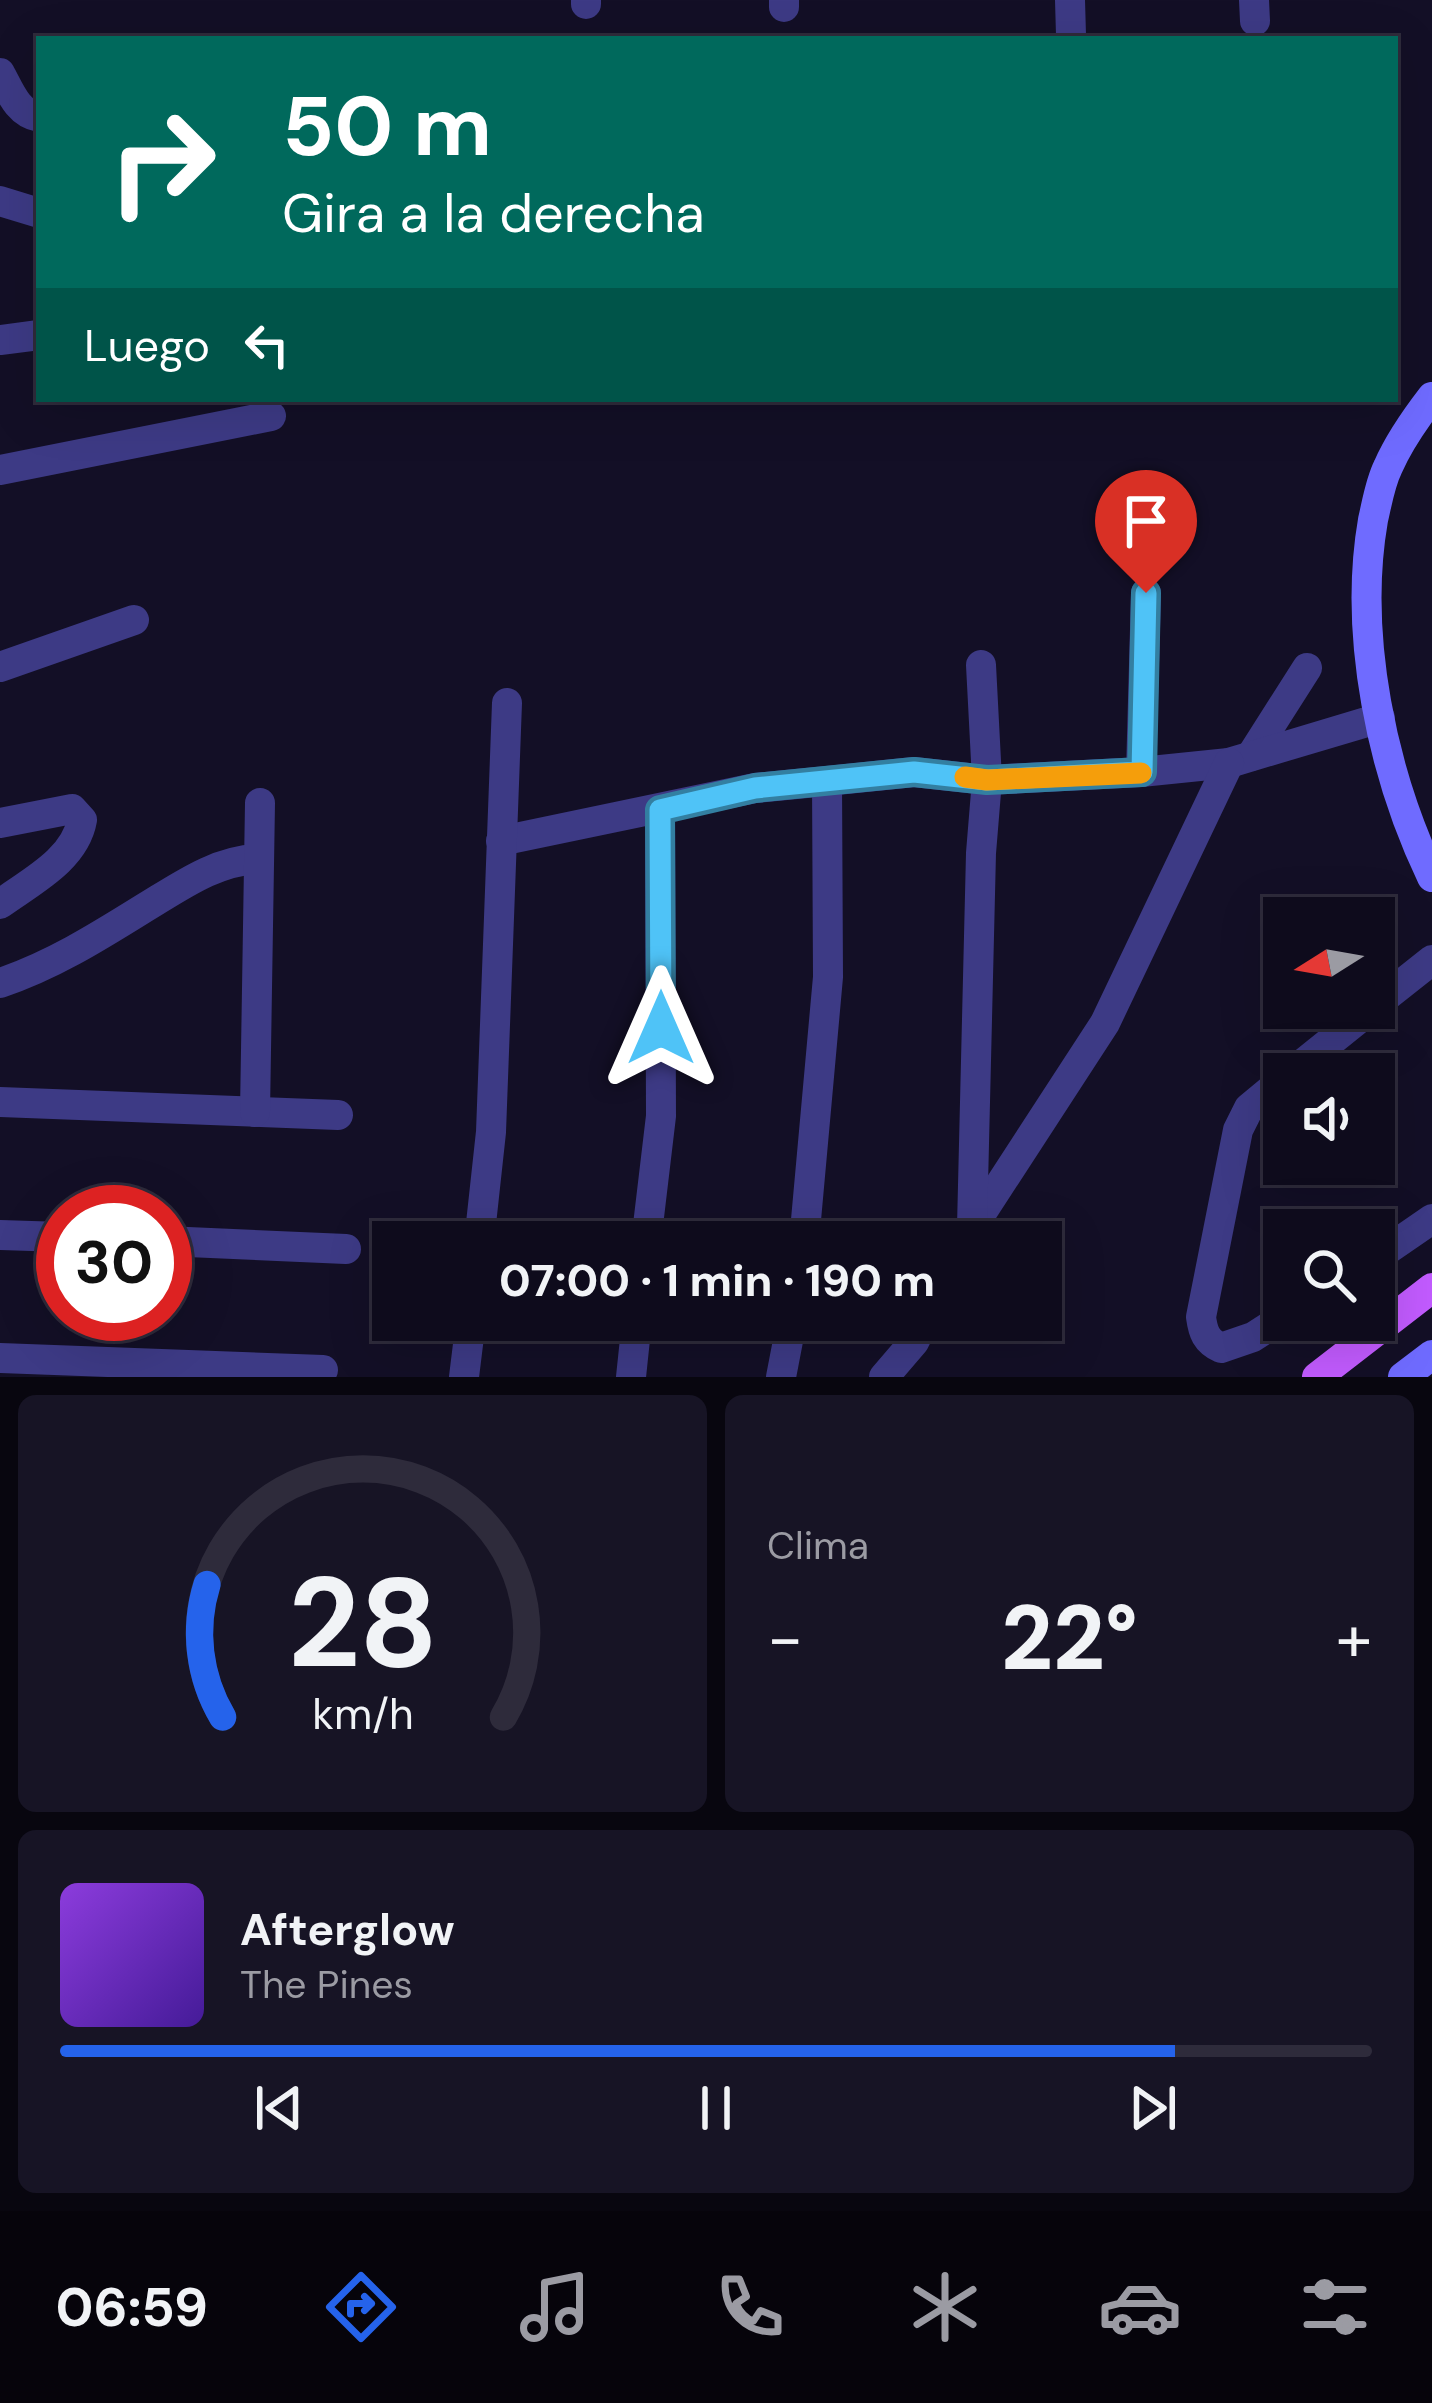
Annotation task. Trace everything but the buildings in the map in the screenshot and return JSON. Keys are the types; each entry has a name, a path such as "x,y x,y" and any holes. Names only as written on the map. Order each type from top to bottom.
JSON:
{"main road":[{"path":"1432,397 1386,470 1370,542 1367,627 1389,762 1414,840 1432,877"},
{"path":"1389,762 1432,834"},
{"path":"1317,1377 1432,1288"},
{"path":"1403,1377 1432,1354"}],"street":[{"path":"1070,0 1071,35"},
{"path":"0,73 20,108 36,117"},
{"path":"0,201 36,212"},
{"path":"0,340 36,335"},
{"path":"0,470 271,416"},
{"path":"1142,772 1146,593"},
{"path":"0,667 134,620"},
{"path":"968,1221 987,780 982,665"},
{"path":"977,1221 1106,1023 1240,759 1307,668"},
{"path":"481,1221 491,1132 507,703"},
{"path":"501,841 755,788 914,772 987,780 1142,772 1240,759 1380,718"},
{"path":"806,1221 828,977 827,781"},
{"path":"255,1112 260,803"},
{"path":"0,823 72,809 82,820 75,840 57,863 0,904"},
{"path":"648,1221 661,1116 660,810"},
{"path":"0,983 70,953 202,873 239,860 259,859"},
{"path":"1395,989 1432,960"},
{"path":"1316,1053 1346,1029"},
{"path":"1263,1096 1249,1108 1238,1130 1202,1317 1206,1336 1221,1348 1263,1331"},
{"path":"0,1102 338,1115"},
{"path":"1395,1245 1432,1219"},
{"path":"0,1235 36,1236"},
{"path":"192,1242 346,1249"},
{"path":"464,1377 468,1341"},
{"path":"631,1377 635,1341"},
{"path":"781,1377 788,1341"},
{"path":"884,1377 914,1341"},
{"path":"0,1358 323,1370"}],"slow traffic":[{"path":"965,777 1141,773"}],"route":[{"path":"661,1028 660,810 755,788 914,772 987,780 1142,772 1146,593"}]}
